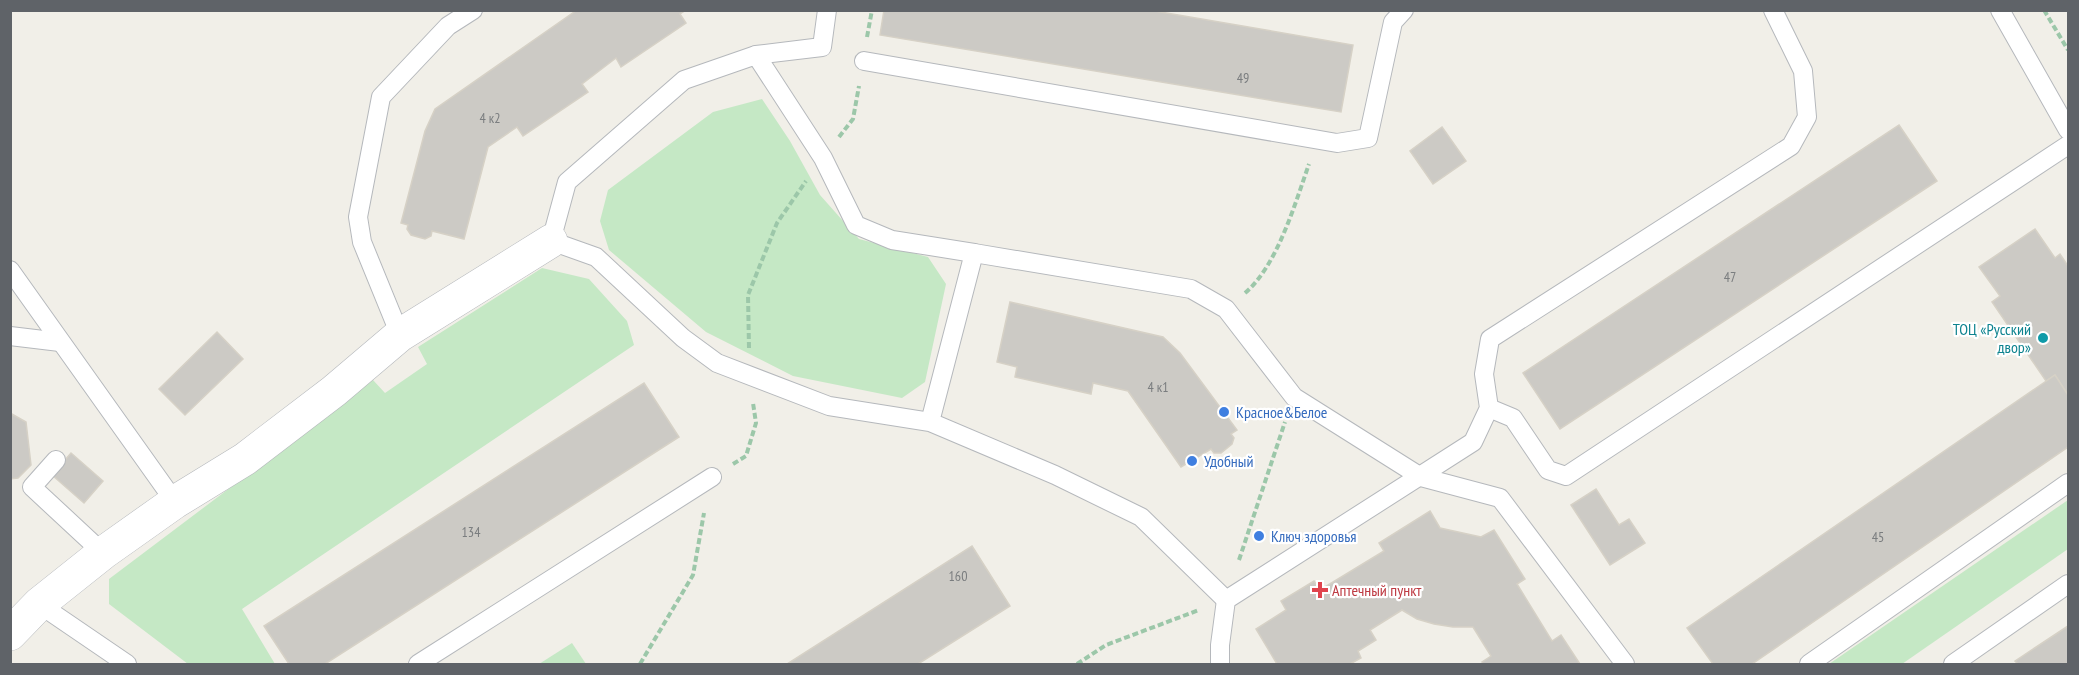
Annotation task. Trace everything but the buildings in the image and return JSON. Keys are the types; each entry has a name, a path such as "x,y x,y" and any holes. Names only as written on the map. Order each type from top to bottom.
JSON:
{"street":[{"path":"10,634 39,604 103,553 175,502 245,459 334,391 400,335 551,241"}],"lane":[{"path":"400,335 362,242 358,217 381,97 448,26 473,10"},
{"path":"827,10 822,47 756,54 684,80 567,182 551,241 596,257 682,338 717,363 830,406 930,422 1055,475 1141,517 1226,600"},
{"path":"864,61 1337,143 1368,138 1393,22 1404,10"},
{"path":"1226,600 1473,442 1489,408 1484,374 1490,339 1791,146 1807,117 1803,71 1773,10"},
{"path":"2000,10 2068,130"},
{"path":"756,54 823,158 856,225 892,240 1191,289 1226,309 1294,397 1421,477 1500,498 1625,664"},
{"path":"1489,408 1513,418 1548,470 1566,476 2068,145"},
{"path":"930,422 974,253"},
{"path":"10,270 175,502"},
{"path":"10,336 60,342"},
{"path":"56,460 32,487 103,553"},
{"path":"418,664 712,477"},
{"path":"1809,664 2068,483"},
{"path":"1953,664 2068,584"},
{"path":"1220,664 1226,600"},
{"path":"39,604 127,664"},
{"path":"1220,645 1232,664"}],"path":[{"path":"640,664 693,575 700,529 712,477 746,456 756,423 750,376 748,296 777,223 853,119 872,10"},
{"path":"2044,10 2068,50"},
{"path":"1226,309 1257,283 1295,204 1317,140"},
{"path":"1077,664 1106,645 1226,600 1294,397"}],"green space":[{"path":"762,99 790,141 820,195 859,239 928,257 946,284 925,382 902,398 793,376 706,332 609,250 600,221 608,190 713,112"},
{"path":"542,268 589,279 627,321 634,345 242,609 275,664 188,664 109,604 109,579 373,380 385,393 427,364 418,347"},
{"path":"2068,500 2068,549 1902,664 1829,664"},
{"path":"572,643 586,664 539,664"}],"place":[{"name":"ТОЦ «Русский двор»","path":"2043,338"},
{"name":"Красное&Белое","path":"1224,412"},
{"name":"Удобный","path":"1192,461"},
{"name":"Ключ здоровья","path":"1259,536"},
{"name":"Аптечный пункт","path":"1320,590"}]}
